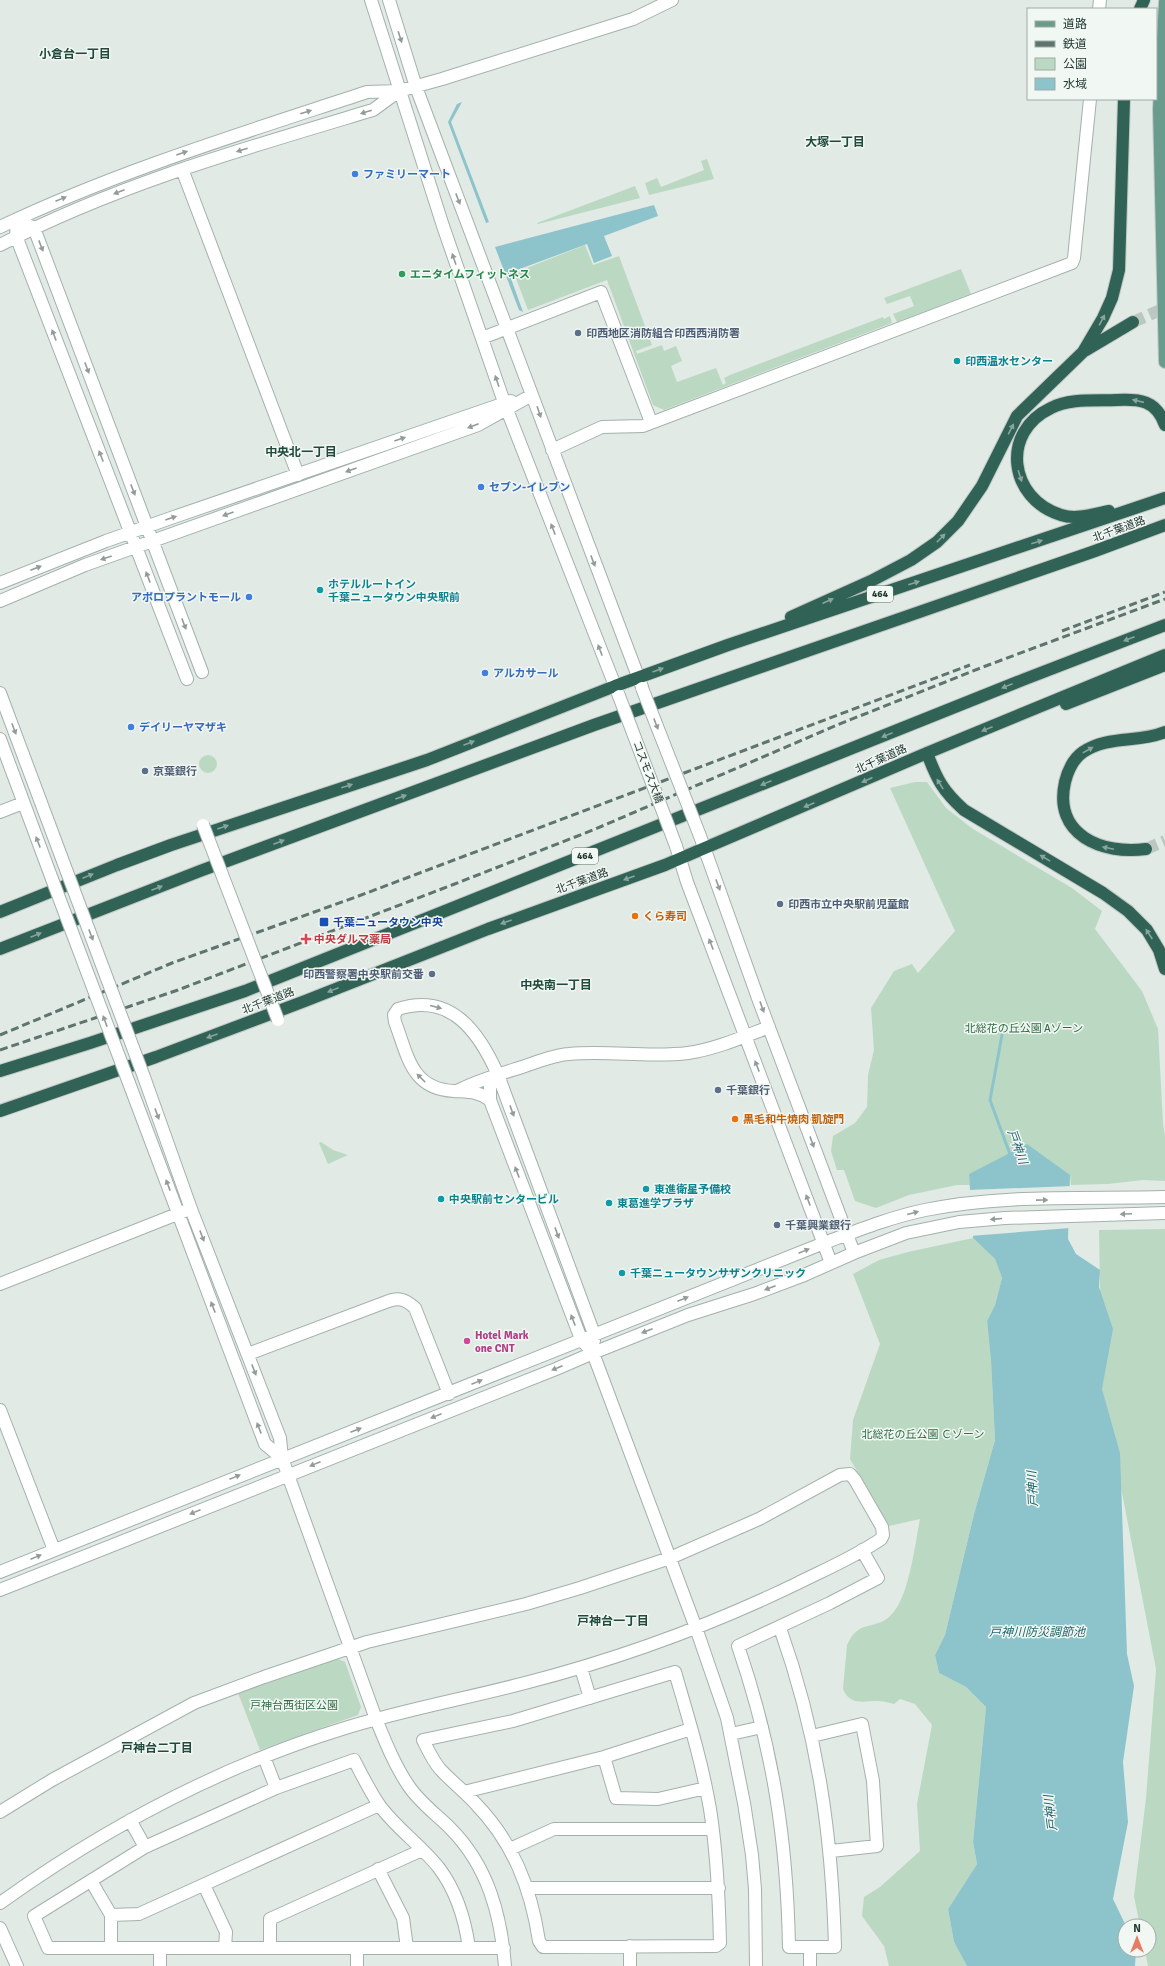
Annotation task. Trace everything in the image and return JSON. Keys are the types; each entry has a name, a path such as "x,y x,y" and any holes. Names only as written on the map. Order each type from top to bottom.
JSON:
{"highway":[{"path":"1083,352 1103,318 1112,298 1119,270 1124,100"},
{"path":"728,645 871,581 911,560 938,542 958,521 982,486 1017,416 1083,352 1133,322"},
{"path":"1165,425 1162,416 1153,406 1137,399 1074,402 1052,407 1035,417 1023,434 1018,446 1017,462 1020,477 1028,495 1041,507 1062,516 1094,514 1114,510 1165,492"},
{"name":"北千葉道路","path":"0,912 117,865 177,843 427,760 640,683 728,645 1165,498"},
{"name":"北千葉道路","path":"0,950 200,871 586,728 1095,552 1165,525"},
{"name":"北千葉道路","path":"0,1071 90,1043 245,991 1026,679 1165,625"},
{"name":"北千葉道路","path":"0,1111 156,1058 305,1001 488,928 679,859 927,753 1008,721 1165,655"},
{"path":"1008,721 1029,718 1165,665"},
{"path":"1146,848 1123,850 1110,849 1096,845 1083,837 1074,828 1067,816 1063,803 1063,790 1067,774 1073,761 1084,752 1099,744 1153,737 1165,732"},
{"path":"927,753 938,782 949,797 964,810 1103,893 1128,910 1147,930 1158,950 1165,969"}],"main road":[{"path":"1165,2 1159,110 1165,362"}],"street":[{"name":"コスモス大橋","path":"371,0 399,92 443,226 506,406 676,846 679,859 831,1263"},
{"path":"389,0 416,87 640,683 705,848 769,1027 854,1253"},
{"path":"0,227 103,182 179,154 367,92 399,92 416,87 632,19 672,0"},
{"path":"0,244 118,193 182,169 373,110 399,92"},
{"path":"552,450 602,427 634,427 652,422 1072,263 1074,258 1090,100"},
{"path":"182,169 298,475"},
{"path":"17,219 34,228 202,672"},
{"path":"17,219 16,236 187,679"},
{"path":"482,338 601,292 652,422"},
{"path":"0,583 130,532 506,406 532,395"},
{"path":"0,601 84,565 478,425 506,406"},
{"path":"0,693 192,1209 280,1438 282,1458 349,1648 376,1719 391,1756 407,1784 423,1803 451,1829 473,1857 485,1879 501,1923 505,1966"},
{"path":"0,739 265,1444 282,1458"},
{"path":"0,812 23,803"},
{"path":"203,825 278,1020"},
{"path":"490,1100 470,1092 442,1091 430,1087 420,1079 414,1071 394,1022 394,1015 398,1008 411,1004 425,1004 443,1008 457,1016 478,1035 487,1050 498,1075 594,1334 593,1353"},
{"path":"456,1091 482,1079 568,1054 668,1055 689,1053 714,1047 769,1027"},
{"path":"498,1075 490,1086 490,1100 581,1339 593,1353 721,1699 730,1734 744,1803 752,1855 755,1889 756,1966"},
{"path":"0,1572 282,1458 449,1394 581,1339 846,1234 924,1210 958,1204 1004,1200 1165,1197"},
{"path":"0,1284 192,1209"},
{"path":"0,1590 688,1315 754,1294 883,1240 924,1228 960,1222 1005,1218 1165,1213"},
{"path":"248,1354 386,1302 395,1299 404,1299 415,1308 449,1394"},
{"path":"0,1410 54,1550"},
{"path":"0,1812 52,1780 194,1703 264,1677 367,1642 526,1604 670,1558 759,1519 840,1475 850,1474 855,1480 882,1527 883,1535 881,1539 862,1550 759,1602 696,1628 581,1668 376,1719 303,1742 264,1757 208,1781 130,1820 29,1882 0,1903"},
{"path":"780,1628 796,1674 812,1736 826,1810 831,1851 835,1947 789,1947 787,1876 781,1817 762,1727 750,1681 738,1646 780,1628 878,1578 862,1550"},
{"path":"581,1668 590,1698"},
{"path":"675,1672 692,1729 706,1788 719,1888 720,1943 716,1946 542,1947 539,1941 532,1902 510,1849 488,1818 439,1768 423,1740 513,1721 590,1698 675,1672"},
{"path":"812,1736 862,1724 873,1781 877,1846 831,1851"},
{"path":"730,1734 762,1727"},
{"path":"464,1792 604,1757 692,1729"},
{"path":"264,1757 276,1788"},
{"path":"604,1757 616,1798 658,1799 706,1788"},
{"path":"469,1948 466,1921 456,1895 439,1868 397,1827 379,1805 354,1760 276,1788 145,1847 34,1916 48,1948 469,1948 504,1948"},
{"path":"111,1915 139,1914 379,1805"},
{"path":"130,1820 145,1847"},
{"path":"510,1849 554,1829 712,1829"},
{"path":"270,1948 270,1919 422,1850"},
{"path":"378,1869 403,1918 407,1948"},
{"path":"91,1881 111,1915 110,1948"},
{"path":"204,1885 226,1932 225,1948"},
{"path":"527,1888 719,1888"},
{"path":"0,1928 17,1966"},
{"path":"630,1946 630,1966"},
{"path":"810,1947 810,1966"},
{"path":"160,1948 160,1966"},
{"path":"357,1948 357,1966"}],"green space":[{"path":"707,159 714,179 649,195 645,183 657,178 661,187 704,170 701,161"},
{"path":"635,186 640,198 538,224 537,223"},
{"path":"585,245 593,265 619,256 652,345 636,351 637,354 662,345 664,351 676,346 682,361 671,366 677,382 716,368 723,385 726,383 724,378 730,375 883,317 884,319 890,316 892,323 664,410 653,405 607,280 528,310 514,273"},
{"path":"961,269 971,294 897,322 893,314 914,306 910,296 887,304 884,298"},
{"path":"204,755 212,755 217,760 215,771 212,773 204,773 199,768 199,760"},
{"name":"北総花の丘公園 Aゾーン","path":"915,782 927,782 946,808 973,829 1072,888 1102,911 1095,929 1142,991 1158,1029 1163,1124 1165,1135 1165,1181 1143,1180 1108,1184 1071,1185 1070,1175 969,1174 970,1185 957,1185 909,1195 876,1208 855,1201 844,1170 837,1170 831,1151 833,1136 855,1123 867,1107 868,1075 874,1050 871,1008 894,971 912,964 918,973 955,931 890,788"},
{"path":"321,1142 333,1150 348,1155 328,1164 319,1143"},
{"path":"1165,1229 1165,1966 1148,1966 1146,1958 1157,1958 1157,1918 1138,1918 1134,1896 1146,1798 1156,1669 1102,1389 1099,1230"},
{"name":"北総花の丘公園 Ｃゾーン","path":"973,1238 995,1259 1002,1278 995,1305 987,1321 991,1361 995,1440 974,1514 945,1635 935,1655 939,1673 966,1687 986,1707 973,1842 977,1864 948,1909 954,1942 967,1966 889,1966 884,1946 862,1916 864,1897 880,1887 920,1851 917,1804 932,1725 915,1704 900,1699 894,1704 880,1701 862,1702 849,1698 843,1689 847,1645 852,1637 862,1628 885,1620 897,1607 902,1596 907,1584 920,1519 889,1526 850,1459 853,1420 880,1344 853,1274 879,1260"},
{"name":"戸神台西街区公園","path":"336,1658 345,1662 361,1707 358,1715 260,1750 238,1693"}],"water":[{"path":"462,102 451,122 489,222 486,223 448,122 457,104"},
{"path":"654,205 658,216 604,236 612,256 594,263 587,244 509,273 523,312 519,310 495,247"},
{"name":"戸神川防災調節池","path":"1027,1144 1070,1175 1068,1239 1076,1254 1100,1270 1099,1287 1113,1329 1102,1389 1120,1453 1127,1654 1134,1686 1123,1762 1128,1822 1113,1899 1122,1918 1117,1918 1117,1958 1136,1958 1135,1966 967,1966 954,1942 948,1909 977,1864 973,1842 986,1707 966,1687 939,1673 935,1655 945,1635 974,1514 995,1440 991,1361 987,1321 995,1305 1002,1278 995,1259 973,1238 969,1174"}],"pier":[{"path":"1072,1186 1070,1228 970,1236 968,1190"}],"waterway":[{"name":"戸神川","path":"1002,1035 990,1100 1011,1157"}],"tunnel":[{"path":"1133,322 1165,308"},
{"path":"1146,849 1165,841"}],"railway":[{"path":"1062,631 1165,592"},
{"path":"0,1050 178,990 452,885 593,830 837,725 983,667 1165,599"},
{"path":"0,1035 172,963 356,897 970,665"}],"place":[{"name":"ファミリーマート","path":"355,174"},
{"name":"エニタイムフィットネス","path":"402,274"},
{"name":"印西地区消防組合印西西消防署","path":"578,333"},
{"name":"印西温水センター","path":"957,361"},
{"name":"セブン-イレブン","path":"481,487"},
{"name":"ホテルルートイン 千葉ニュータウン中央駅前","path":"320,590"},
{"name":"アポロプラントモール","path":"249,597"},
{"name":"アルカサール","path":"485,673"},
{"name":"デイリーヤマザキ","path":"131,727"},
{"name":"京葉銀行","path":"145,771"},
{"name":"印西市立中央駅前児童館","path":"780,904"},
{"name":"くら寿司","path":"635,916"},
{"name":"千葉ニュータウン中央","path":"324,922"},
{"name":"中央ダルマ薬局","path":"306,939"},
{"name":"印西警察署中央駅前交番","path":"432,974"},
{"name":"千葉銀行","path":"718,1090"},
{"name":"黒毛和牛焼肉 凱旋門","path":"735,1119"},
{"name":"東進衛星予備校","path":"646,1189"},
{"name":"中央駅前センタービル","path":"441,1199"},
{"name":"東葛進学プラザ","path":"609,1203"},
{"name":"千葉興業銀行","path":"777,1225"},
{"name":"千葉ニュータウンサザンクリニック","path":"622,1273"},
{"name":"Hotel Mark one CNT","path":"467,1341"}],"district":[{"name":"小倉台一丁目","path":"75,54"},
{"name":"大塚一丁目","path":"835,142"},
{"name":"中央北一丁目","path":"301,452"},
{"name":"中央南一丁目","path":"556,985"},
{"name":"戸神台一丁目","path":"613,1621"},
{"name":"戸神台二丁目","path":"157,1748"}]}
